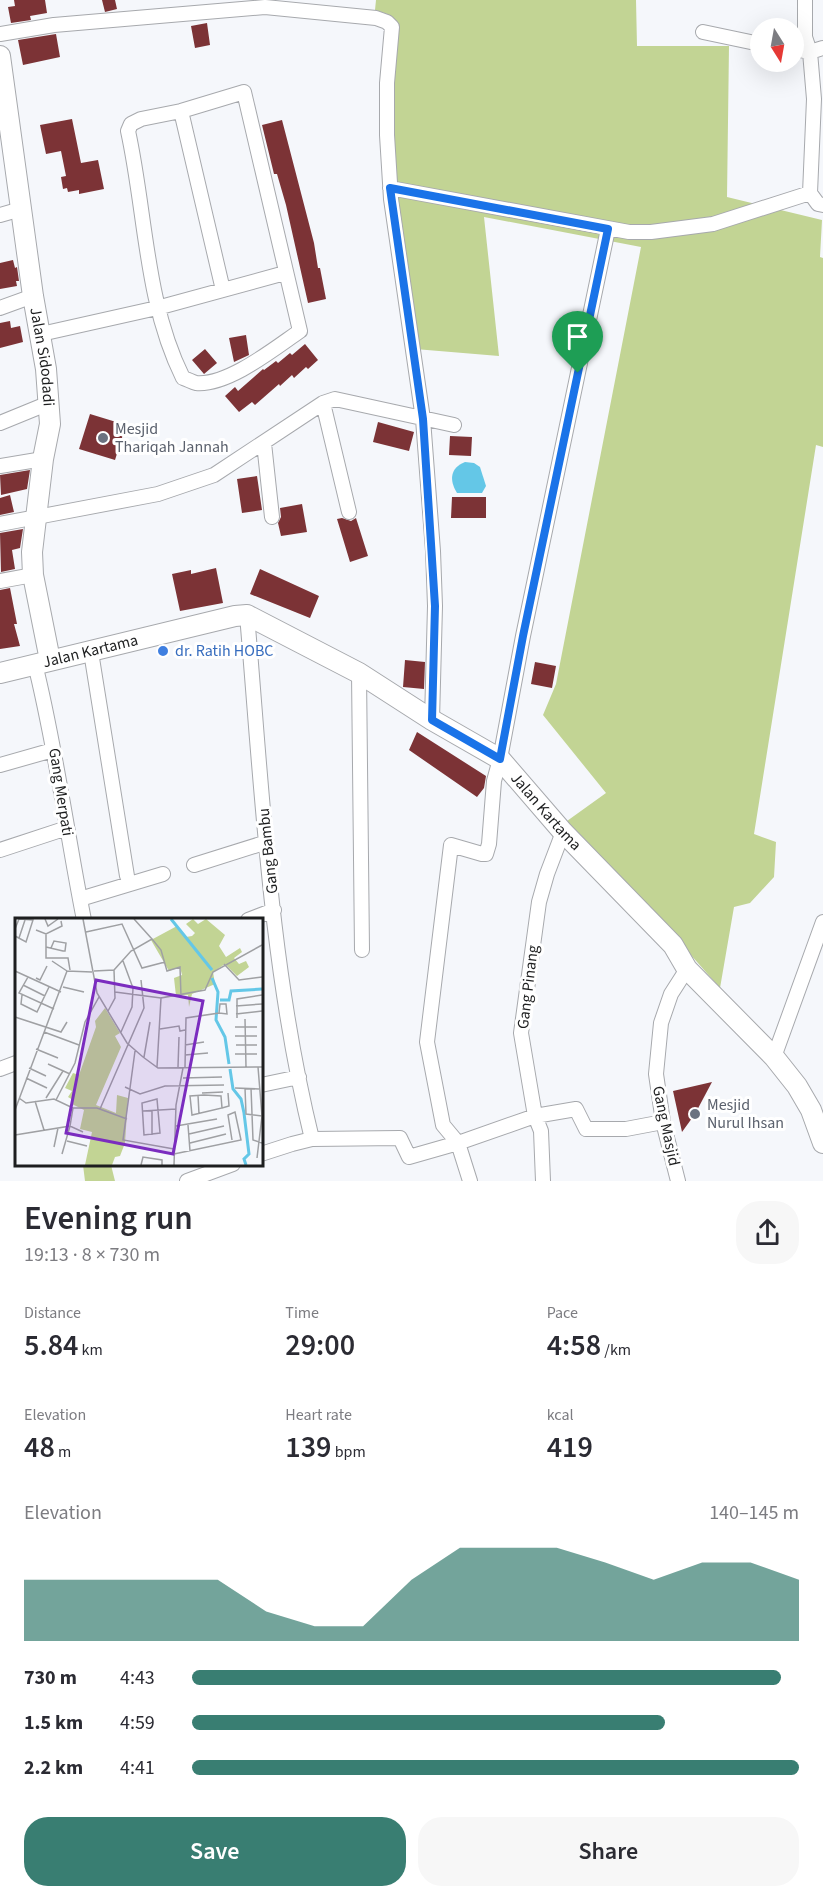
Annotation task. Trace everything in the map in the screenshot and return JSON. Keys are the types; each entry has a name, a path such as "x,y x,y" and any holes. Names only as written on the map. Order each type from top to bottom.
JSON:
{"main road":[{"name":"Jalan Sidodadi","path":"0,56 4,126 21,209 33,296 41,334 49,404 50,424 43,459 32,552 43,662"},
{"name":"Jalan Kartama","path":"0,673 247,615 359,673 432,720 500,759 564,832 673,945 687,969 774,1057 802,1094 811,1110 823,1143"}],"street":[{"path":"805,0 805,37 816,50 810,193 818,204 823,205"},
{"path":"0,34 54,25 265,7 376,18 387,22 392,27 387,82 390,188 423,419 435,606 432,720"},
{"path":"703,32 750,42"},
{"path":"244,92 285,273 300,331 258,360 227,377 196,383 183,378 175,362 157,308 128,131 131,124 141,118 181,111 244,92"},
{"path":"181,111 223,290"},
{"path":"390,188 629,232 651,232 713,224 810,193"},
{"path":"0,215 21,209"},
{"path":"470,1181 458,1143 443,1125 427,1042 451,845 486,854 489,844 494,781 608,229"},
{"path":"41,334 157,308 285,273"},
{"path":"0,308 33,296"},
{"path":"0,524 158,494 214,475 323,403 340,399 454,425"},
{"path":"323,403 349,512"},
{"path":"0,423 49,404"},
{"path":"264,443 272,517"},
{"path":"0,466 43,459"},
{"path":"0,580 33,575"},
{"name":"Gang Bambu","path":"247,615 267,842 285,1007 312,1139"},
{"path":"91,652 126,876"},
{"name":"Gang Merpati","path":"43,662 53,750 84,918"},
{"path":"359,673 362,950"},
{"path":"0,765 53,750"},
{"path":"0,850 67,828"},
{"name":"Gang Pinang","path":"543,1181 541,1131 535,1116 521,1033 539,902 547,874 564,832"},
{"path":"194,865 267,842"},
{"path":"80,899 163,874"},
{"path":"253,918 274,910"},
{"path":"774,1057 823,922"},
{"name":"Gang Masjid","path":"678,1181 663,1122 656,1074 661,1023 670,994 687,969"},
{"path":"0,1069 15,1063"},
{"path":"262,1085 299,1077"},
{"path":"262,1154 312,1139 400,1138 409,1157 458,1143 535,1116 576,1109 586,1129 626,1129 663,1122"},
{"path":"187,1181 228,1166"}],"green space":[{"path":"376,0 636,0 637,46 729,46 727,197 822,220 820,257 823,258 823,447 816,445 754,834 776,842 774,877 750,903 734,907 720,988 630,886 567,821 606,793 543,715 556,684 641,247 484,217 499,356 415,349 396,201 394,21 387,14 375,10"},
{"path":"83,1166 111,1166 115,1181 85,1181"}],"water":[{"path":"465,462 474,463 480,467 486,486 482,493 457,493 452,475 456,468"}],"building":[{"path":"14,0 45,0 47,13 30,16 31,20 11,23 8,7 15,6"},
{"path":"102,0 115,0 117,9 105,12"},
{"path":"207,23 210,45 195,48 191,26"},
{"path":"56,34 60,57 23,65 18,40"},
{"path":"72,119 81,163 98,160 104,189 79,194 79,190 68,192 67,188 63,189 61,177 66,176 61,151 46,154 40,125"},
{"path":"282,120 326,299 308,303 286,205 277,174 274,174 262,125"},
{"path":"13,260 15,268 17,267 19,281 16,281 17,286 0,289 0,263"},
{"path":"10,321 11,328 20,326 23,342 0,348 0,323"},
{"path":"246,335 249,355 234,362 229,338"},
{"path":"305,344 318,360 294,378 292,375 280,386 279,384 255,405 252,402 239,412 225,396 235,387 238,391 263,369 276,361 278,363 290,353 292,355"},
{"path":"205,349 217,363 204,374 192,360"},
{"path":"90,414 126,425 115,460 79,449"},
{"path":"378,422 414,432 409,451 373,442"},
{"path":"450,436 472,437 471,456 449,455"},
{"path":"30,470 27,489 1,495 0,475"},
{"path":"257,476 262,510 242,513 237,479"},
{"path":"10,495 14,512 0,515 0,498"},
{"path":"452,497 486,497 486,518 451,518"},
{"path":"302,504 307,532 281,536 278,523 281,517 280,508"},
{"path":"356,518 368,556 350,562 337,519 351,521"},
{"path":"23,529 20,548 12,550 15,569 1,572 0,533"},
{"path":"216,568 223,603 180,611 172,574 191,570 191,574"},
{"path":"260,569 319,596 310,618 250,594"},
{"path":"10,588 17,624 14,624 20,646 0,649 0,590"},
{"path":"405,660 425,662 424,689 403,687"},
{"path":"535,662 556,666 552,688 531,684"},
{"path":"417,732 486,776 484,788 477,797 409,750"},
{"path":"712,1082 695,1114 682,1132 673,1091"}],"place":[{"name":"Mesjid Thariqah Jannah","path":"103,438"},
{"name":"dr. Ratih HOBC","path":"163,651"},
{"name":"Mesjid Nurul Ihsan","path":"695,1114"}],"route":[{"path":"390,188 608,229 578,373 523,636 500,759 432,720 435,606 423,419 390,188"}]}
